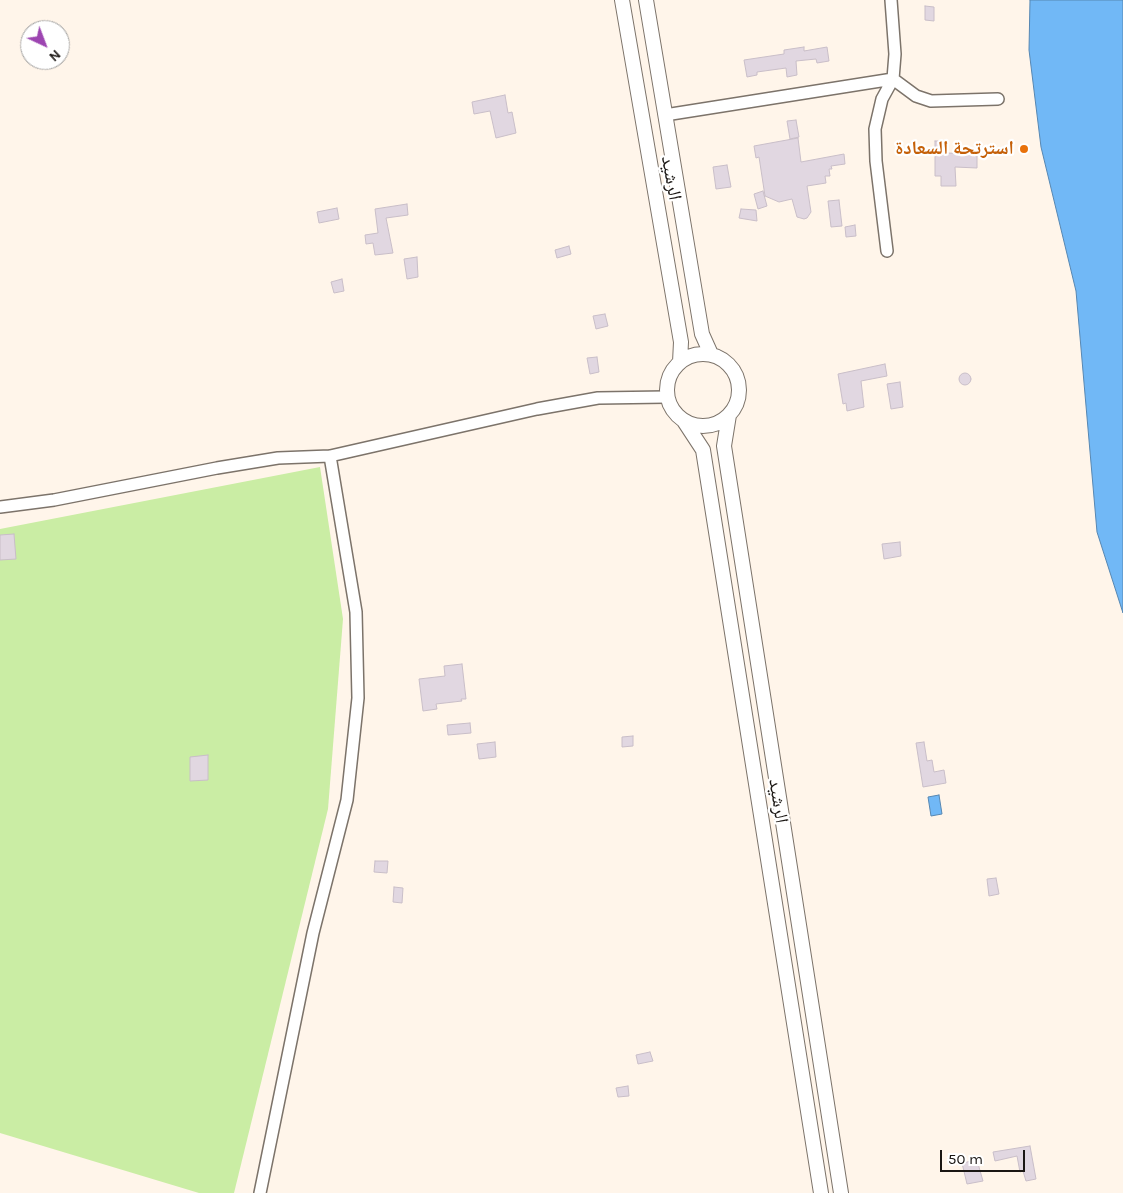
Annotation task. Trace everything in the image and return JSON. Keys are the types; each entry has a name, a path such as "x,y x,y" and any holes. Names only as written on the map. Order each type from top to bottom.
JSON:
{"street":[{"name":"الرشيد","path":"622,0 681,342 680,362"},
{"name":"الرشيد","path":"646,0 702,334 711,354"},
{"path":"887,251 876,161 875,129 882,99 892,80 895,54 891,0"},
{"path":"664,115 892,80 916,96 931,101 998,99"},
{"path":"696,354 711,354 730,364 737,375 740,387 739,400 729,415 715,424 704,426 684,421 674,412 666,397 668,378 680,362 696,354"},
{"path":"0,507 54,500 269,460 330,456 537,409 598,398 666,397"},
{"name":"الرشيد","path":"729,415 724,446 841,1193"},
{"name":"الرشيد","path":"684,421 703,450 821,1193"},
{"path":"260,1193 313,933 347,800 358,698 356,612 330,456"}],"green space":[{"path":"320,467 343,619 328,809 234,1193 199,1193 0,1133 0,529"}],"water":[{"path":"1030,0 1123,0 1123,613 1097,532 1076,291 1041,147 1029,50"},
{"path":"939,795 942,814 931,816 928,797"}],"building":[{"path":"925,6 934,7 934,21 925,20"},
{"path":"804,47 804,51 827,47 829,61 817,63 816,59 796,61 797,75 787,77 786,68 757,72 757,75 747,77 744,60 784,54 784,50"},
{"path":"505,95 508,113 512,112 516,133 496,138 490,111 474,114 472,102"},
{"path":"796,120 799,137 790,139 787,121"},
{"path":"798,138 801,162 844,154 845,164 831,166 832,169 829,169 830,176 825,176 826,183 807,186 811,212 804,219 797,217 792,199 779,202 765,196 759,157 756,158 754,146"},
{"path":"935,141 946,141 946,153 977,154 977,168 955,167 956,186 941,186 941,176 935,176"},
{"path":"727,165 731,187 716,189 713,167"},
{"path":"763,191 767,206 758,209 754,194"},
{"path":"839,200 842,226 831,227 828,201"},
{"path":"407,204 408,215 386,218 393,253 375,255 373,243 366,244 365,235 378,233 375,209"},
{"path":"337,208 339,219 319,223 317,212"},
{"path":"741,209 756,210 757,221 739,218"},
{"path":"855,225 856,236 846,237 845,227"},
{"path":"569,246 571,254 557,258 555,250"},
{"path":"417,257 418,277 407,279 404,259"},
{"path":"342,279 344,291 334,293 331,282"},
{"path":"605,314 608,326 596,329 593,316"},
{"path":"597,357 599,372 590,374 587,358"},
{"path":"885,364 887,376 861,381 864,407 847,411 846,403 843,404 838,374"},
{"path":"963,373 967,373 971,379 967,385 963,385 959,381 959,377"},
{"path":"900,382 903,407 891,409 887,384"},
{"path":"14,534 16,559 0,560 0,535"},
{"path":"900,542 901,556 884,559 882,544"},
{"path":"462,664 466,699 436,704 437,709 423,711 419,679 445,676 444,666"},
{"path":"470,723 471,733 448,735 447,725"},
{"path":"633,736 633,746 622,747 622,737"},
{"path":"495,742 496,757 479,759 477,744"},
{"path":"924,742 927,761 932,760 934,772 944,770 946,783 923,787 916,743"},
{"path":"208,755 208,780 190,781 190,757"},
{"path":"375,861 388,861 387,873 374,872"},
{"path":"996,878 999,894 989,896 987,879"},
{"path":"394,887 403,888 402,903 393,902"},
{"path":"650,1052 653,1061 638,1064 636,1055"},
{"path":"628,1086 629,1096 618,1097 616,1088"},
{"path":"1030,1146 1036,1179 1026,1181 1023,1171 1020,1172 1017,1156 995,1161 993,1152"},
{"path":"977,1160 983,1181 967,1184 962,1163"}],"place":[{"name":"استرتحة السعادة","path":"1024,149"}]}
